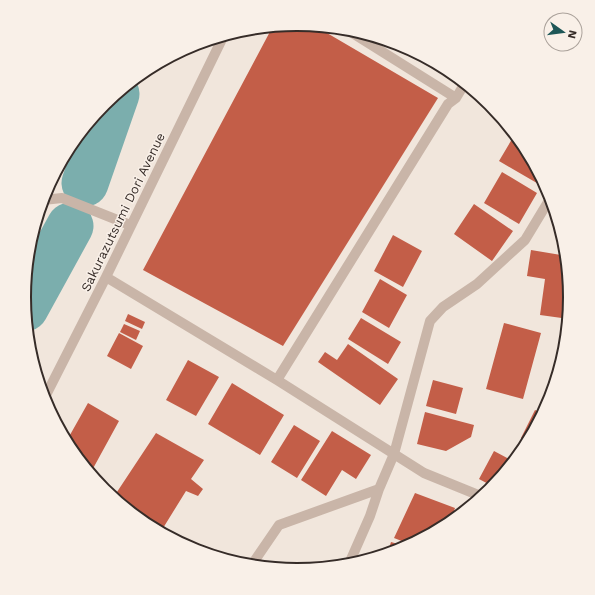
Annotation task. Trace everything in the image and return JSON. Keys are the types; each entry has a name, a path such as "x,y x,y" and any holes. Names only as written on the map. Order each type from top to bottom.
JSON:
{"street":[{"path":"371,41 456,98"},
{"name":"Sakurazutsumi Dori Avenue","path":"48,391 220,43"},
{"path":"277,380 448,104 456,98 462,88"},
{"path":"50,199 62,198 130,225"},
{"path":"351,558 370,516 379,489 394,454 430,321 443,308 477,284 525,240 547,204"},
{"path":"106,276 277,380 424,473 477,494"},
{"path":"255,561 279,525 379,489"}],"building":[{"path":"298,31 326,33 438,98 283,346 143,270 269,33"},
{"path":"512,139 539,184 499,161"},
{"path":"502,172 537,193 519,224 484,203"},
{"path":"474,204 513,231 492,261 454,234"},
{"path":"393,235 422,251 403,287 374,271"},
{"path":"531,250 561,255 564,298 563,318 540,315 545,279 527,276"},
{"path":"380,279 407,295 389,328 362,312"},
{"path":"128,314 145,322 142,329 125,321"},
{"path":"361,318 401,342 388,364 348,339"},
{"path":"504,323 541,333 523,399 486,389"},
{"path":"124,324 140,331 136,340 120,332"},
{"path":"119,333 143,346 131,369 107,356"},
{"path":"348,344 398,379 380,405 318,362 325,352 337,360"},
{"path":"188,360 219,377 196,416 166,400"},
{"path":"433,380 463,388 456,414 426,406"},
{"path":"232,383 284,415 260,455 208,424"},
{"path":"88,403 119,421 93,468 70,435"},
{"path":"535,410 539,412 523,439 521,438"},
{"path":"425,412 474,425 471,437 446,451 417,444"},
{"path":"294,425 320,441 297,478 271,462"},
{"path":"332,431 371,455 356,479 342,470 326,496 301,480"},
{"path":"156,433 204,460 191,479 203,489 198,496 186,491 163,528 135,509 116,493"},
{"path":"494,451 510,459 488,484 479,479"},
{"path":"415,493 455,508 453,514 415,537 404,542 394,538"},
{"path":"391,542 398,544 389,548"}],"waterway":[{"path":"85,183 112,107"},
{"path":"31,297 70,226"}]}
